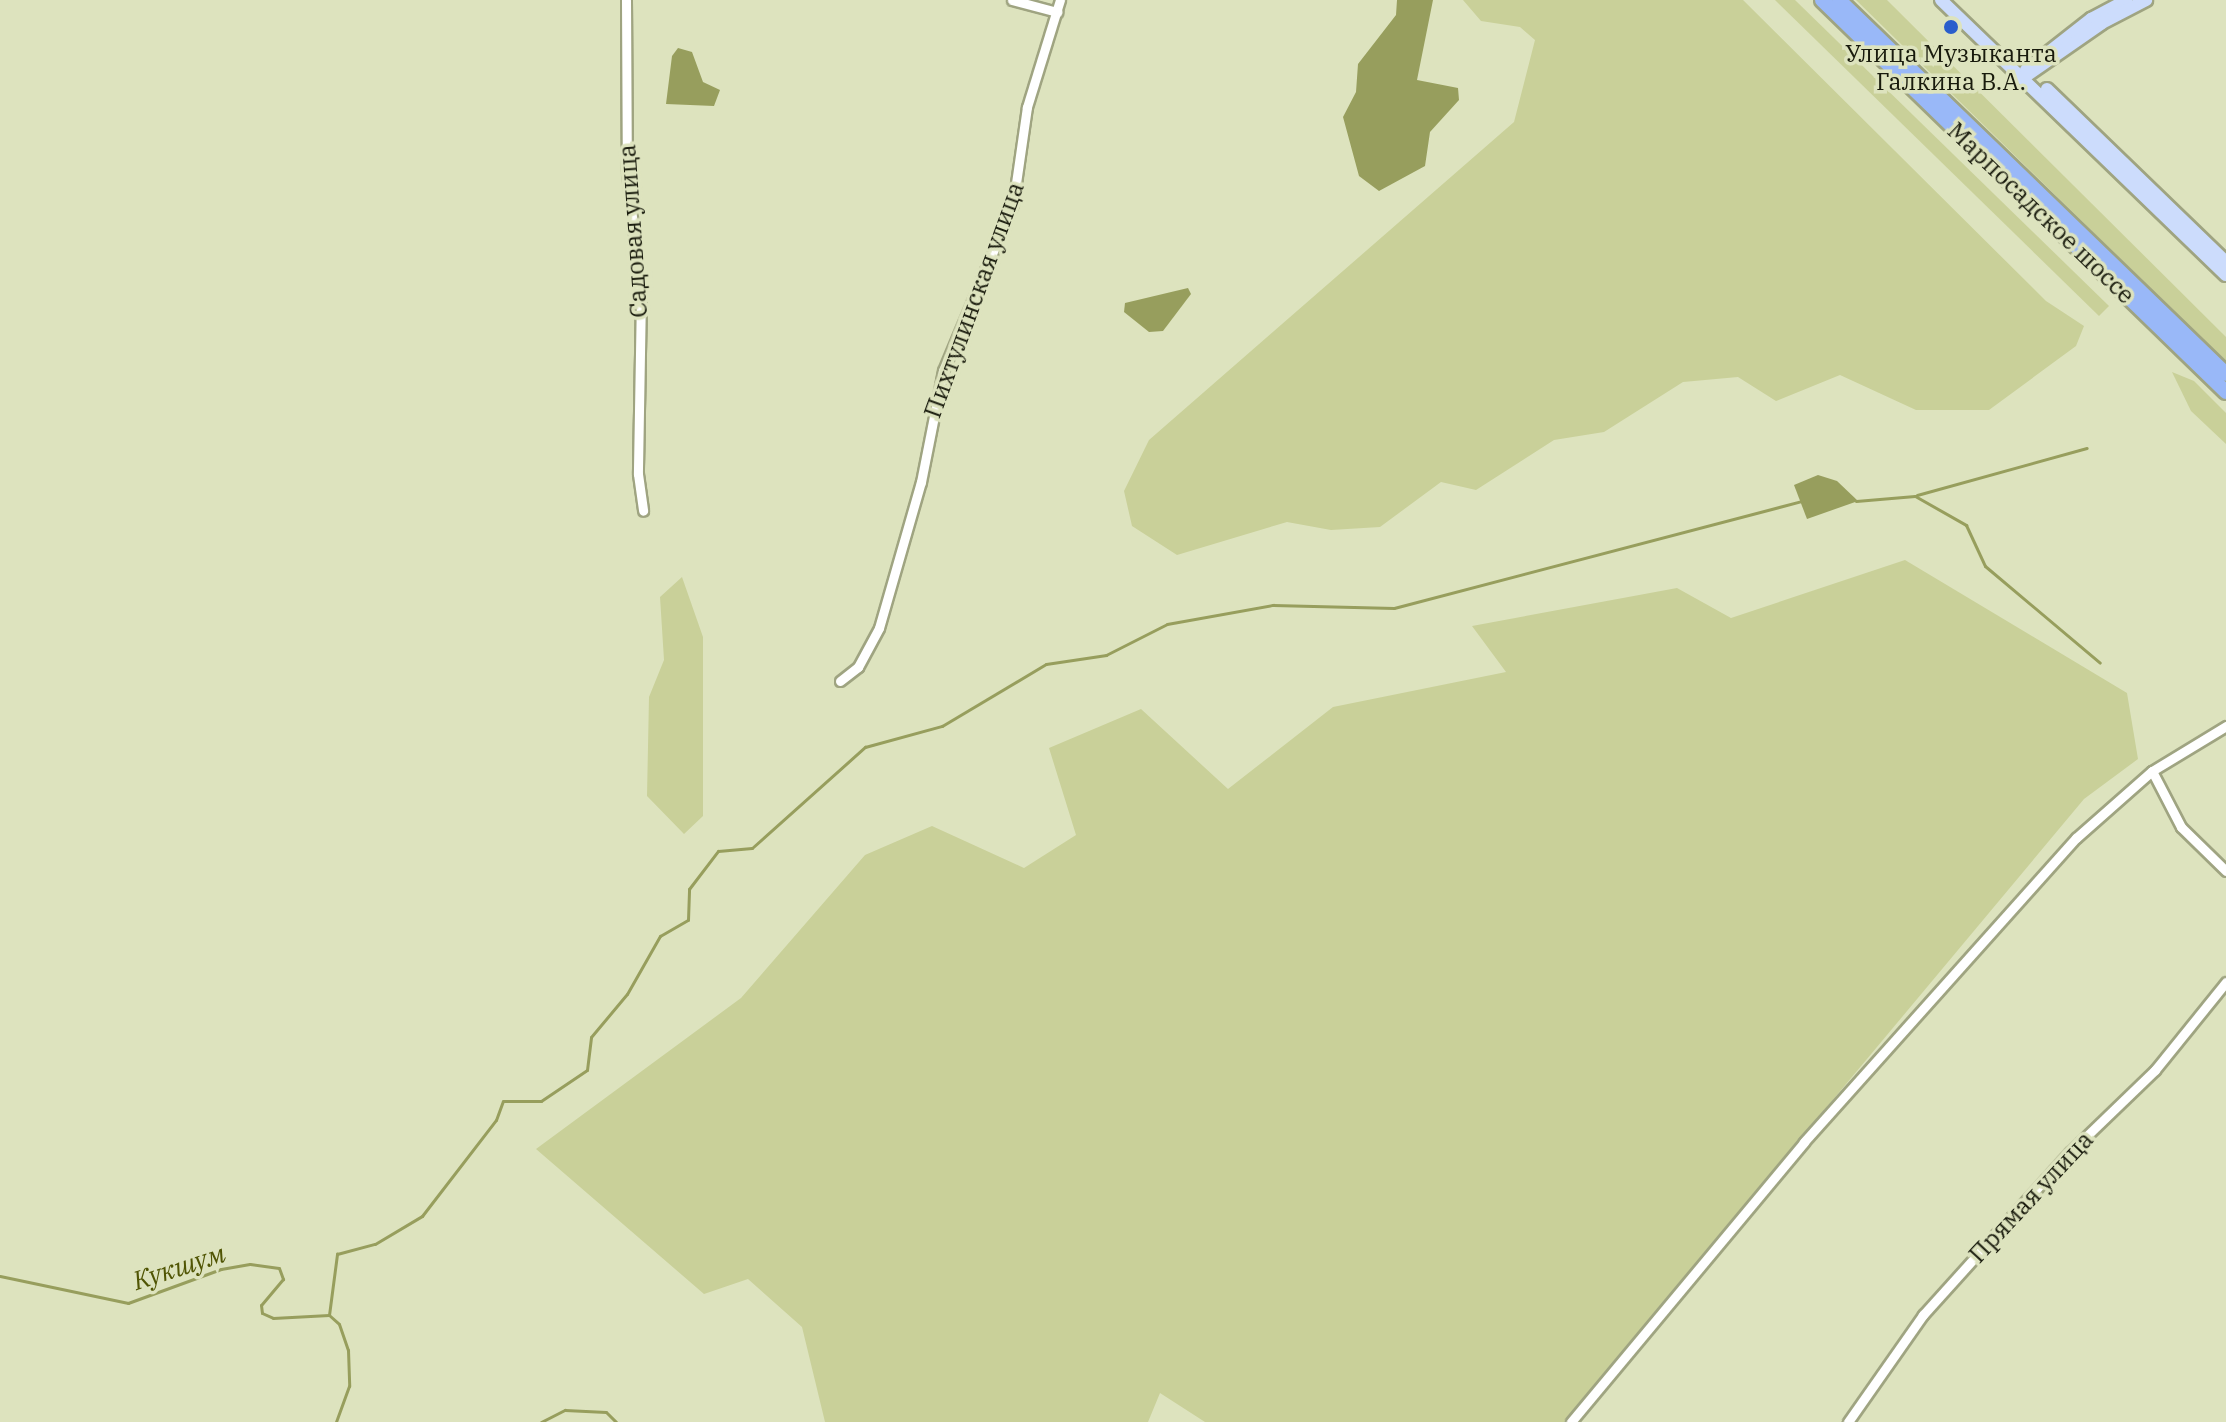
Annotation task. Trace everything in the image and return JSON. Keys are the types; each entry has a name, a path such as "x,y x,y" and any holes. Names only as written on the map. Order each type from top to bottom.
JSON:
{"main road":[{"name":"Марпосадское шоссе","path":"1822,0 2226,392"},
{"name":"Марпосадское шоссе","path":"1839,0 2226,374"}],"street":[{"name":"Садовая улица","path":"626,0 627,173 641,296 638,474 643,511"},
{"path":"1012,0 1057,12"},
{"name":"Пихтулинская улица","path":"840,681 858,667 879,628 921,482 926,436 943,371 1013,204 1027,107 1060,0"},
{"path":"1941,0 2027,75 2226,262"},
{"path":"1953,0 2226,275"},
{"path":"2027,75 2091,19 2126,0"},
{"path":"2027,75 2102,23 2146,0"},
{"path":"1571,1422 1804,1142 2076,838 2152,771 2226,726"},
{"path":"2152,771 2181,827 2226,871"},
{"name":"Прямая улица","path":"1848,1422 1932,1305 2070,1152 2155,1070 2226,982"}],"shaded area":[{"path":"1397,0 1433,0 1417,80 1458,88 1459,100 1430,132 1425,166 1379,191 1359,176 1343,117 1356,92 1358,64 1396,15"},
{"path":"1463,0 1743,0 2046,301 2084,326 2076,346 1989,410 1916,410 1840,375 1776,401 1738,377 1683,382 1604,432 1554,440 1476,490 1441,482 1380,527 1331,530 1287,522 1177,555 1132,526 1124,491 1149,440 1514,122 1535,40 1520,27 1481,21"},
{"path":"1775,0 1795,0 2109,306 2099,316"},
{"path":"1856,0 1887,0 2226,337 2226,362"},
{"path":"678,48 692,52 703,82 720,90 714,106 666,104 672,56"},
{"path":"1188,288 1191,294 1163,331 1149,332 1124,312 1125,303"},
{"path":"2172,372 2194,381 2226,413 2226,444 2191,411"},
{"path":"1818,475 1837,481 1858,501 1807,519 1794,485"},
{"path":"1905,560 2127,693 2138,759 2084,799 1564,1422 1205,1422 1160,1393 1148,1422 825,1422 802,1327 748,1279 704,1294 536,1149 741,998 865,855 932,826 1024,868 1076,835 1049,748 1141,709 1228,789 1333,707 1506,672 1472,626 1677,588 1731,618"},
{"path":"682,577 703,637 703,816 684,834 647,796 649,697 664,660 660,597"}],"waterway":[{"path":"1917,495 2087,448"},
{"path":"1856,501 1915,496 1966,525 1985,566 2100,663"},
{"path":"329,1315 337,1254 375,1244 422,1216 496,1120 503,1101 541,1101 587,1070 591,1037 627,994 660,936 688,920 689,889 718,851 752,848 865,747 942,726 1046,664 1106,655 1167,624 1273,605 1394,608 1802,501"},
{"name":"Кукшум","path":"0,1276 128,1303 221,1269 250,1264 279,1268 283,1279 261,1305 262,1313 273,1318 329,1315 339,1324 348,1350 349,1386 336,1422"},
{"name":"Кукшум","path":"541,1422 565,1410 606,1412 616,1422"}],"place":[{"name":"Улица Музыканта Галкина В.А.","path":"1951,27"}]}
